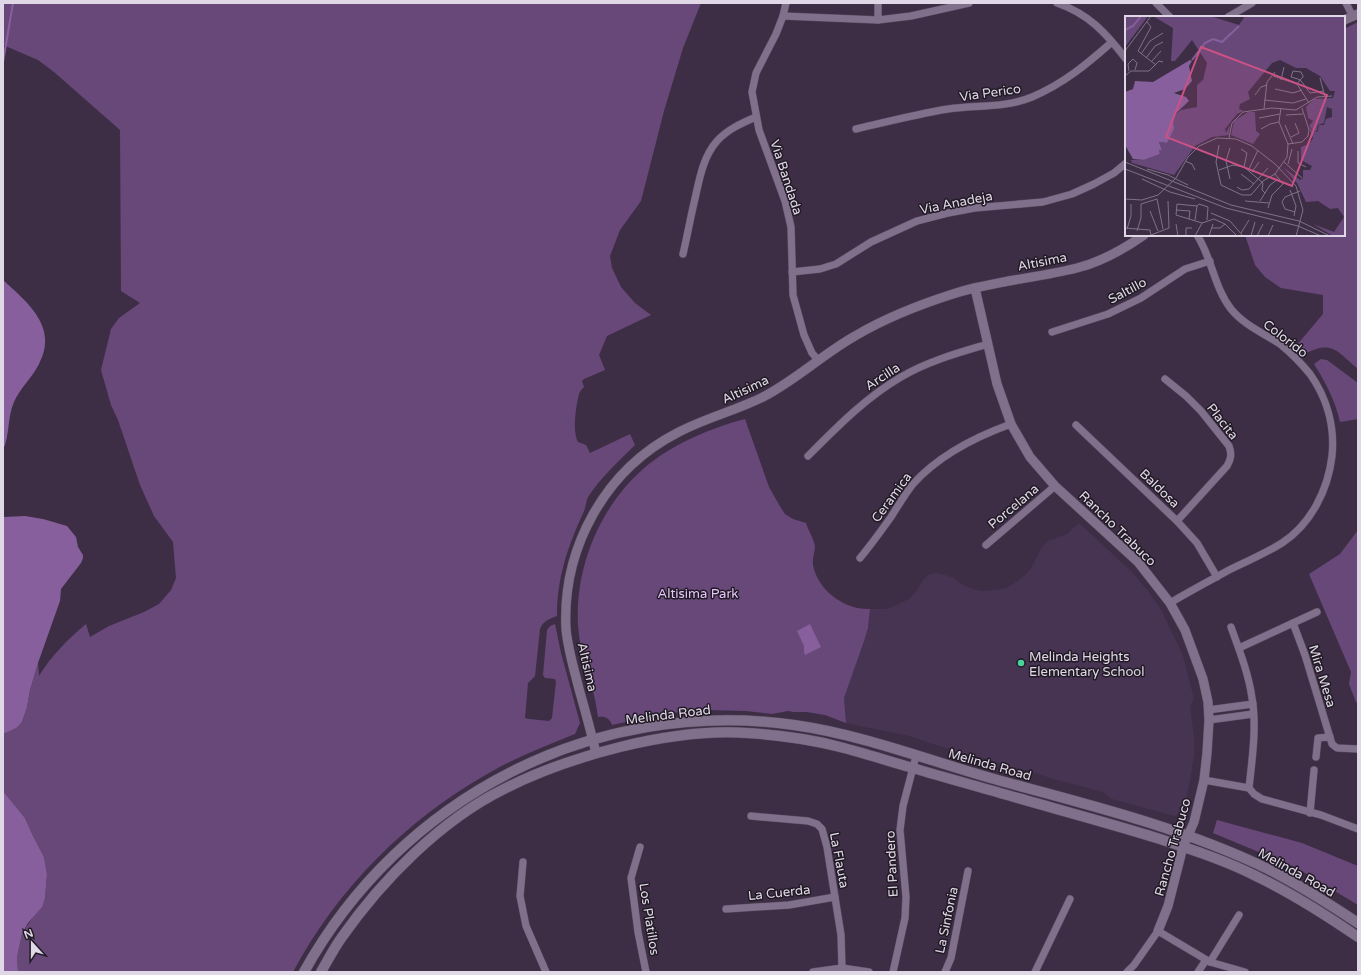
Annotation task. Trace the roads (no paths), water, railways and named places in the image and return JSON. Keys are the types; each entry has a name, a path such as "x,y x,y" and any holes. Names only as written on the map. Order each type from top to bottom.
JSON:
{"main road":[{"name":"Melinda Road","path":"304,972 321,943 356,895 382,866 409,841 454,804 508,773 546,756 593,739 636,729 676,723 703,721 746,721 792,725 845,734 916,756 1076,801 1188,836 1252,862 1274,872 1314,894 1358,923"},
{"name":"Melinda Road","path":"321,972 341,938 389,877 451,823 503,789 546,770 596,753 660,738 722,733 746,733 790,738 837,746 1124,828 1184,847 1227,863 1275,885 1318,910 1358,937"}],"street":[{"name":"Via Bandada","path":"786,3 776,34 756,73 752,92 759,130 785,201 790,220 793,295 804,335 812,353 818,360"},
{"path":"878,3 878,20"},
{"path":"783,16 878,20 911,16 969,3"},
{"path":"1057,3 1068,7 1089,19 1103,30 1125,58"},
{"path":"1156,3 1169,16"},
{"path":"1230,16 1252,3"},
{"path":"1346,3 1352,17"},
{"name":"Via Perico","path":"856,129 949,109 1011,103 1031,98 1062,83 1086,66 1112,42"},
{"path":"683,254 702,169 708,154 716,142 726,132 741,123 756,117"},
{"name":"Via Anadeja","path":"792,272 820,269 836,264 871,242 917,221 968,209 1043,202 1072,194 1101,181 1125,164"},
{"name":"Altisima","path":"596,753 570,656 566,630 566,604 573,562 586,528 595,510 610,488 632,464 656,445 678,432 763,397 854,336 890,318 926,302 975,288 1078,268 1125,248 1143,236"},
{"name":"Colorido","path":"1170,603 1282,543 1299,529 1315,508 1323,492 1330,472 1333,450 1332,427 1327,408 1319,388 1297,359 1280,344 1243,320 1231,308 1222,293 1204,245 1198,236"},
{"name":"Saltillo","path":"1052,332 1108,314 1141,298 1185,269 1210,261"},
{"name":"Rancho Trabuco","path":"975,288 997,384 1011,424 1030,457 1055,486 1138,562 1170,603 1185,630 1196,657 1203,680 1209,720 1207,753 1204,780 1194,822 1184,847 1168,906 1158,931 1134,965 1127,972"},
{"name":"Arcilla","path":"808,456 842,421 875,394 902,376 927,364 988,344"},
{"name":"Placita","path":"1164,379 1186,396 1201,411 1229,446 1231,452 1230,461 1177,521"},
{"name":"Ceramica","path":"860,558 879,535 912,485 927,470 945,456 970,442 1011,424"},
{"name":"Baldosa","path":"1076,424 1177,521 1197,543 1217,577"},
{"name":"Porcelana","path":"986,545 1055,486"},
{"path":"1239,648 1317,612"},
{"name":"Mira Mesa","path":"1293,623 1305,655 1330,737"},
{"path":"1231,626 1239,648 1253,704 1254,750 1249,788"},
{"path":"1208,710 1253,704"},
{"path":"1209,720 1253,714"},
{"path":"1316,757 1318,738 1330,737 1332,744 1337,748 1358,749"},
{"name":"El Pandero","path":"893,972 905,918 906,897 900,830 903,806 916,756"},
{"path":"1310,813 1314,770"},
{"path":"1204,780 1249,788 1254,794 1262,799 1337,820 1358,829"},
{"name":"La Flauta","path":"751,816 808,822 817,824 822,829 827,847 841,935 842,968"},
{"name":"Los Platillos","path":"640,847 631,878 638,932 646,972"},
{"path":"523,862 520,896 526,926 546,972"},
{"name":"La Sinfonia","path":"945,972 951,958 968,872"},
{"name":"La Cuerda","path":"726,909 790,904 834,897"},
{"path":"1035,972 1070,899"},
{"path":"1198,972 1208,961 1239,915"},
{"path":"1158,931 1208,961 1245,972"},
{"path":"813,972 842,968 869,972"}],"waterway":[{"path":"3,62 13,3"}],"place":[{"name":"Melinda Heights Elementary School","path":"1021,663"}],"park label":[{"name":"Altisima Park","path":"698,593"}]}
